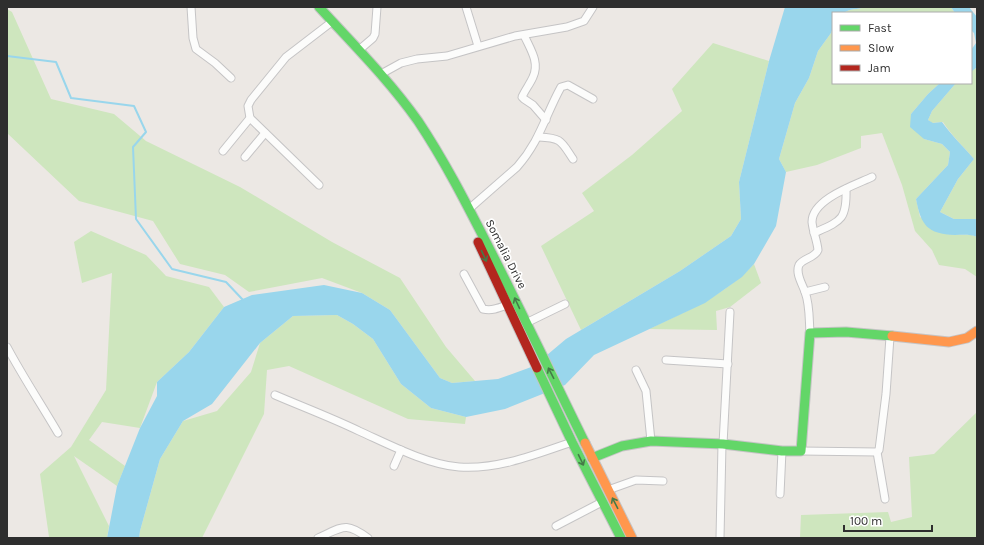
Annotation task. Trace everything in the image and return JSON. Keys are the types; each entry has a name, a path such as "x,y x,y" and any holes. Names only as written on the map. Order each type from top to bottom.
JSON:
{"main road":[{"name":"Somalia Drive","path":"313,7 381,80 422,137 447,178 572,442 621,538"},
{"name":"Somalia Drive","path":"318,7 394,89 429,137 450,172 526,322 632,538"},
{"path":"592,458 622,446 651,441 723,444 782,451 801,451 810,334 846,332 949,342 967,338 977,331"}],"street":[{"path":"191,7 193,38 196,50 215,63 231,78"},
{"path":"359,50 373,38 375,34 377,7"},
{"path":"466,7 478,46"},
{"path":"381,74 401,62 447,56 514,36 571,26 584,21 590,9"},
{"path":"319,185 250,118 248,106 250,100 286,57 329,24"},
{"path":"524,35 534,57 536,68 534,76 522,97 533,105 546,120"},
{"path":"469,209 524,160 539,137 561,87 568,85 593,100"},
{"path":"223,151 250,118"},
{"path":"245,158 265,133"},
{"path":"539,137 550,137 561,141 573,159"},
{"path":"810,334 809,312 798,270 800,263 816,254 818,250 812,220 817,209 822,203 846,189 872,177"},
{"path":"814,233 827,228 841,219 845,214 846,189"},
{"path":"464,274 483,309 495,310 507,305"},
{"path":"805,292 825,287"},
{"path":"526,322 565,304"},
{"path":"720,538 724,407 728,364 730,312"},
{"path":"801,451 877,452 881,448 890,337"},
{"path":"7,347 24,380 36,395 58,433"},
{"path":"666,360 728,364"},
{"path":"636,370 646,391 651,441"},
{"path":"275,395 401,450 444,464 459,467 477,467 499,464 530,456 572,442"},
{"path":"394,466 401,450"},
{"path":"780,494 782,451"},
{"path":"877,452 885,499"},
{"path":"608,490 636,480 663,481"},
{"path":"556,526 602,502"},
{"path":"318,538 346,527 357,530 368,538"}],"green space":[{"path":"951,7 954,12 845,12 859,8"},
{"path":"7,9 12,12 51,99 114,114 146,141 240,187 332,242 400,278 446,347 475,381 452,383 440,378 390,310 362,293 322,278 249,292 225,275 180,264 153,221 79,201 7,133"},
{"path":"832,30 832,84 939,84 911,114 924,139 942,144 950,152 948,165 916,199 920,217 946,234 972,235 977,237 977,277 965,269 939,265 932,250 915,231 902,185 882,133 861,136 861,148 817,165 786,172 779,159 795,103 809,78 818,51"},
{"path":"713,43 769,61 739,182 741,219 731,236 680,271 581,330 541,246 594,211 582,193 632,155 682,111 672,89"},
{"path":"977,67 977,219 954,219 940,212 958,179 974,159 943,122 932,123 928,120 932,111 955,84 972,84 972,71"},
{"path":"91,231 146,255 166,276 209,287 224,307 189,352 157,382 140,428 102,422 89,440 125,466 117,486 74,456 109,526 107,538 49,537 40,474 71,447 106,390 112,273 82,283 74,242"},
{"path":"754,264 761,283 730,307 716,311 717,330 649,329 691,309 731,285"},
{"path":"337,315 353,324 373,339 401,384 431,408 466,417 465,424 408,419 289,366 267,370 264,414 202,538 139,538 160,459 183,421 217,411 251,372 260,343 293,316"},
{"path":"977,412 977,538 800,538 801,515 888,512 891,522 912,517 909,457 934,454"}],"water":[{"path":"785,7 864,7 848,10 845,12 832,12 831,33 818,51 809,78 795,103 779,159 786,172 776,226 754,264 742,277 705,303 594,355 565,385 505,409 466,417 431,408 401,384 373,339 353,324 337,315 293,316 260,343 212,404 183,421 160,459 139,538 107,538 117,486 140,428 157,396 157,382 189,352 224,307 252,295 324,285 362,293 390,310 440,378 452,383 498,379 534,366 566,339 680,271 731,236 741,219 739,182 769,61"},
{"path":"951,7 969,7 977,17 977,67 972,71 972,49 976,43 974,33 972,31 972,12 954,12"},
{"path":"939,84 955,84 932,111 928,120 933,123 942,122 949,132 974,159 958,179 940,212 954,219 977,219 977,237 938,233 923,222 920,215 916,199 948,165 950,152 942,144 924,139 910,127 911,114"}],"waterway":[{"path":"7,56 56,62 71,98 134,106 146,132 133,147 136,219 172,269 226,282 243,300"}],"traffic: fast":[{"path":"319,7 395,91 418,121 437,151 499,267 585,443"},
{"path":"592,458 622,446 651,441 723,444 782,451 801,451 810,333 846,332 892,336"},
{"path":"537,368 572,442 621,538"}],"traffic: slow":[{"path":"892,336 949,342 967,338 977,331"},
{"path":"585,443 632,538"}],"traffic: jam":[{"path":"478,242 537,368"}]}
